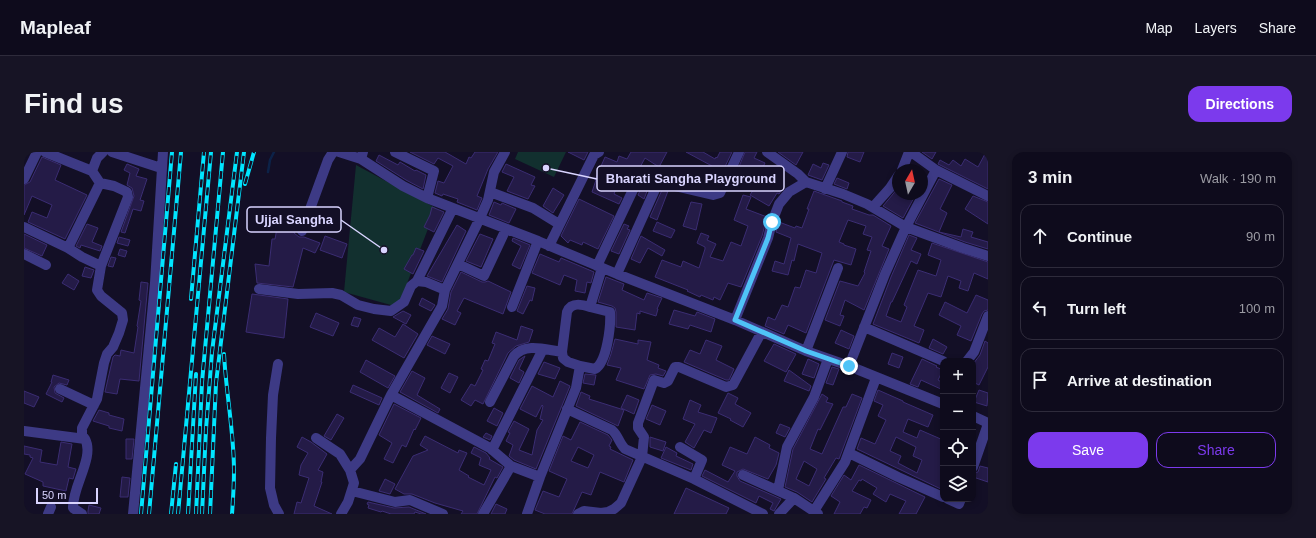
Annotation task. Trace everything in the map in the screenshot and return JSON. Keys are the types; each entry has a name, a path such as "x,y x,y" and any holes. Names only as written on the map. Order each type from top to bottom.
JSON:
{"street":[{"path":"24,179 37,152"},
{"path":"45,152 64,155 92,171 100,183 114,186 127,192 128,197 101,266 97,290 101,296 122,313 123,320 113,347 107,354 102,380 94,405 82,428 82,435 88,443 88,454 73,499 73,508 82,514"},
{"path":"92,171 98,158 103,152"},
{"path":"112,152 161,168"},
{"path":"133,514 155,283 163,152"},
{"path":"302,231 328,160 333,152"},
{"path":"338,152 362,156 403,186 427,198 735,320 761,333 806,351 849,366 940,403"},
{"path":"395,152 434,171 427,198"},
{"path":"350,470 360,459 391,395 442,306 445,290 480,218 490,192 494,172 505,152"},
{"path":"549,246 594,155 599,152"},
{"path":"590,306 600,267 640,175 658,183 713,196 720,192 739,152"},
{"path":"767,152 798,174 806,182 843,194 873,207 906,227 988,256"},
{"path":"825,189 842,152"},
{"path":"905,164 910,152 936,170 988,196"},
{"path":"849,366 906,227 936,170"},
{"path":"735,320 768,238 779,204 789,192 806,182"},
{"path":"68,248 100,183"},
{"path":"617,274 658,183"},
{"path":"873,207 892,185"},
{"path":"490,192 533,208 559,224"},
{"path":"260,289 298,294 332,293 341,295 358,305 374,310 391,311 404,302 411,286 418,281 453,208"},
{"path":"24,227 101,266"},
{"path":"458,264 484,276 506,229"},
{"path":"512,307 538,241"},
{"path":"24,254 46,264"},
{"path":"806,351 838,268"},
{"path":"418,281 426,282 445,290"},
{"path":"580,304 590,306 610,312 609,335 601,365 595,369 568,362 563,358 562,352 563,334 569,308 580,304"},
{"path":"969,358 974,352 988,316"},
{"path":"864,327 940,360"},
{"path":"578,514 584,511 601,513 608,512 621,503 642,457 644,436 638,428 638,423 654,380 664,383 668,381 675,367 679,367 726,387 733,385 761,333"},
{"path":"490,402 514,356 519,350 532,347 562,352"},
{"path":"492,450 543,349"},
{"path":"778,490 787,447 814,397 828,359"},
{"path":"278,364 273,402 270,488 274,505 279,514"},
{"path":"527,514 540,477 576,388 580,366"},
{"path":"743,475 794,498 816,513 845,462 876,378"},
{"path":"60,389 94,405"},
{"path":"391,395 492,450 511,466 540,477"},
{"path":"567,409 612,430 616,433 625,450 694,479 763,514"},
{"path":"973,466 988,424 976,418"},
{"path":"24,431 85,439"},
{"path":"316,438 340,454 350,470 354,483 343,513"},
{"path":"680,447 702,460 694,479"},
{"path":"849,452 898,477 940,495"},
{"path":"483,514 511,466"},
{"path":"352,491 395,502 410,500 443,514"},
{"path":"779,514 794,498"}],"green space":[{"path":"518,152 566,152 554,177 515,159"},
{"path":"356,165 436,208 398,307 344,292"}],"building":[{"path":"410,152 445,152 466,164 469,157 471,158 475,152 498,152 488,169 477,196 482,198 477,210 457,202 458,199 435,193 438,181 444,183 453,166 438,158 434,164"},
{"path":"568,152 588,152 584,160"},
{"path":"631,152 667,152 659,167 645,158 639,169 634,172 630,182 620,179 614,194 622,198 619,204 592,192 595,180 605,157 617,162 619,156 627,159"},
{"path":"686,152 703,152 715,159 720,152 732,152 721,175 710,170 712,166"},
{"path":"745,152 757,152 754,158 765,163 760,173 784,187 779,194 777,193 769,206 750,195 757,184 736,174"},
{"path":"778,152 803,152 796,165"},
{"path":"848,152 864,152 860,162 847,157"},
{"path":"922,152 936,152 932,159"},
{"path":"986,152 988,152 988,189 938,164 940,160 949,165 953,160 961,166 965,159 978,167"},
{"path":"379,155 398,165 400,162 415,171 416,170 426,175 423,189 376,161"},
{"path":"42,157 61,165 55,180 87,195 65,239 28,222 32,212 47,218 52,205 32,196 24,215 24,185 30,182"},
{"path":"823,163 829,165 822,180 808,175 813,164 821,168"},
{"path":"127,164 139,169 136,176 147,179 140,200 144,201 141,211 133,209 125,233 121,232 134,196 132,188 127,185 130,173 124,170"},
{"path":"506,164 535,177 531,185 535,186 528,199 507,191 514,177 502,172"},
{"path":"837,178 849,183 847,189 834,184"},
{"path":"939,179 952,185 940,209 947,213 939,232 961,237 963,229 973,232 971,237 988,242 988,249 965,242 915,223"},
{"path":"643,184 649,186 644,199 638,195"},
{"path":"553,188 564,195 553,213 543,206"},
{"path":"662,190 668,191 657,220 650,217"},
{"path":"814,191 853,206 852,209 873,215 891,226 882,246 889,249 864,310 845,300 840,315 844,316 840,326 825,320 840,281 858,286 865,273 864,272 871,251 867,250 872,237 863,234 866,226 848,220 839,242 856,249 851,265 834,260 806,333 788,325 784,334 765,326 768,317 775,320 782,305 788,307 795,287 800,288 806,270 816,273 822,253 798,244 794,261 792,260 788,275 772,271 775,261 784,264 791,238 776,232 779,222 795,228 796,226 802,228"},
{"path":"743,195 751,197 746,209 767,217 762,236 741,287 728,283 720,300 714,297 713,300 701,295 700,297 687,291 688,290 655,277 662,260 681,267 683,261 699,268 705,249 705,247 697,243 701,233 709,236 707,240 716,244 710,257 723,261 731,242 741,246 748,226 734,220"},
{"path":"892,195 892,200 913,200 903,218 883,206"},
{"path":"973,196 988,202 988,224 965,209"},
{"path":"579,199 614,216 598,249 583,242 582,245 570,240 568,243 561,236"},
{"path":"494,202 501,205 502,203 516,209 509,223 489,215"},
{"path":"691,202 702,204 696,230 683,226"},
{"path":"432,207 444,212 434,232 424,227"},
{"path":"279,217 296,220 294,233 299,237 304,237 320,243 315,253 303,248 293,287 257,283 255,264 269,266 272,239 275,239"},
{"path":"657,222 675,230 671,238 653,231"},
{"path":"87,224 98,228 92,242 102,246 100,251 81,245 80,248 76,246"},
{"path":"624,224 629,226 627,229 630,230 619,254 611,251"},
{"path":"457,225 466,231 442,282 427,276"},
{"path":"24,234 47,245 42,256 24,248"},
{"path":"480,234 493,239 481,267 466,261"},
{"path":"909,235 917,238 911,250 921,254 917,264 911,261 891,302 886,316 901,322 907,307 904,305 918,270 936,276 941,260 928,255 932,243 988,262 988,279 974,273 968,291 959,288 961,281 948,276 941,297 928,293 914,326 924,330 919,343 873,324"},
{"path":"325,236 347,244 342,258 320,250"},
{"path":"641,236 665,250 662,256 648,248 640,263 631,259"},
{"path":"119,237 130,240 128,246 117,243"},
{"path":"513,238 530,245 520,269 512,265 521,246 512,241"},
{"path":"416,248 424,251 413,274 404,269"},
{"path":"120,249 127,251 125,257 118,255"},
{"path":"540,254 559,262 561,258 594,272 591,283 587,282 585,293 575,291 577,280 564,275 560,285 532,273"},
{"path":"111,257 116,258 113,267 108,266"},
{"path":"85,267 94,270 91,278 82,276"},
{"path":"461,272 482,282 488,281 511,292 503,314 464,298 457,311 461,313 455,325 442,319 448,309 451,292"},
{"path":"68,274 79,281 74,290 62,283"},
{"path":"606,277 624,284 622,290 644,300 647,293 662,298 657,309 656,316 640,311 640,314 637,313 635,330 616,327 615,308 598,302"},
{"path":"141,282 148,283 139,381 120,379 117,394 105,392 113,357 115,355 120,356 121,350 134,353 141,301 139,300"},
{"path":"527,286 535,288 532,301 530,300 523,314 517,311"},
{"path":"252,294 288,299 284,338 246,332"},
{"path":"976,295 988,300 988,310 984,311 982,314 971,341 957,335 961,326 939,315 945,302 967,313"},
{"path":"422,298 435,305 431,311 419,305"},
{"path":"674,310 695,316 697,312 715,319 711,332 690,325 688,329 669,324"},
{"path":"403,311 411,315 406,324 393,317"},
{"path":"316,313 339,323 333,336 310,327"},
{"path":"354,317 361,319 358,327 351,325"},
{"path":"403,324 418,334 404,358 372,340 379,328 395,337"},
{"path":"521,326 533,330 529,342 516,346 508,353 483,404 475,400 471,406 461,400 471,384 475,386 483,370 481,369 485,360 488,361 495,344 492,343 496,332 517,340"},
{"path":"841,330 854,336 849,349 835,343"},
{"path":"432,336 450,344 445,354 427,345"},
{"path":"615,339 638,344 638,340 651,342 647,360 659,365 658,368 666,371 663,376 656,374 650,375 644,389 616,380 621,368 607,365"},
{"path":"933,339 947,347 943,354 929,348"},
{"path":"706,340 722,346 716,360 734,369 729,380 684,362 690,350 700,354"},
{"path":"985,341 988,343 988,367 979,385 976,384 976,360 980,355"},
{"path":"774,344 796,354 786,372 764,361"},
{"path":"892,353 903,357 899,368 888,364"},
{"path":"525,356 519,369 524,372 519,383 510,378 519,360"},
{"path":"808,359 819,364 814,378 802,374"},
{"path":"922,359 940,369 940,376 938,380 940,381 940,389 921,380 918,387 910,384"},
{"path":"366,360 395,376 388,388 360,372"},
{"path":"544,362 560,368 555,379 538,374"},
{"path":"832,367 839,369 833,385 826,383"},
{"path":"789,370 811,386 809,391 784,381"},
{"path":"412,371 425,378 417,395 440,409 438,413 400,392"},
{"path":"449,373 458,377 450,393 441,388"},
{"path":"585,374 596,375 594,385 583,383"},
{"path":"53,375 69,380 67,385 59,383 54,387 55,393 64,398 62,402 46,394 52,382"},
{"path":"560,381 570,386 536,469 514,460 509,456 513,445 506,441 510,433 508,432 514,421 529,429 519,450 532,455 537,430 543,420 540,419 542,405 536,417 520,409 532,386 553,397"},
{"path":"353,385 382,398 379,405 350,392"},
{"path":"878,390 933,415 928,427 908,419 903,432 917,438 920,430 940,439 940,489 857,449 861,438 875,444 886,420 878,416 883,405 874,401","holes":["896,437 916,447 913,456 922,460 917,473 898,463 901,456 890,451"]},
{"path":"979,390 988,393 987,406 976,403 976,397"},
{"path":"24,391 39,397 34,407 24,403"},
{"path":"581,392 590,396 589,399 624,410 618,426 576,406"},
{"path":"728,393 738,398 735,404 751,413 743,427 718,413"},
{"path":"822,394 828,398 826,402 833,404 820,430 818,429 810,449 822,454 843,407 846,407 852,394 862,398 839,459 836,458 824,478 826,479 812,502 797,492 785,487 793,449","holes":["804,461 817,469 809,486 796,479"]},
{"path":"627,395 639,400 634,414 621,408"},
{"path":"690,400 701,405 698,412 717,418 711,433 704,430 694,448 685,442 695,424 683,419"},
{"path":"394,404 421,418 406,447 402,445 393,463 384,459 392,443 379,435"},
{"path":"652,405 666,411 660,425 646,419"},
{"path":"494,408 503,413 497,426 487,421"},
{"path":"99,410 109,413 109,415 124,419 122,431 109,428 109,426 93,421"},
{"path":"337,414 344,418 331,440 324,436"},
{"path":"580,422 608,435 612,440 609,446 611,447 610,449 633,460 624,482 600,472 591,495 582,492 572,514 545,514 535,510 543,491 559,497 567,479 549,471 563,436 571,440","holes":["578,447 594,455 588,468 571,461"]},
{"path":"780,424 790,428 785,437 776,433"},
{"path":"486,433 492,436 490,440 483,437"},
{"path":"425,436 458,453 459,450 467,453 459,470 469,476 468,477 484,485 491,470 479,465 481,458 471,453 474,447 486,453 490,458 489,459 503,467 497,478 495,477 477,514 461,514 463,511 435,503 412,494 404,494 395,489 413,456 428,450 420,445"},
{"path":"302,437 327,454 318,470 323,472 322,482 314,506 332,514 294,514 297,502 301,503 309,478 299,475 301,465 308,453 297,447"},
{"path":"650,437 666,442 663,451 650,447"},
{"path":"755,437 770,445 769,448 779,453 776,465 768,479 743,469 737,472 737,476 740,481 781,499 774,511 770,509 773,503 759,496 756,503 702,476 705,470 728,482 735,471 722,465 730,447 747,454"},
{"path":"126,439 134,439 132,459 126,459"},
{"path":"61,442 72,444 68,467 76,469 73,479 69,478 66,491 43,486 43,482 25,474 33,458 30,457 30,455 24,454 24,446 42,450 40,462 57,465"},
{"path":"666,447 677,453 676,456 693,464 691,470 661,458"},
{"path":"859,465 925,497 916,514 899,514 906,501 890,494 886,502 873,494 877,488 862,479 861,481 859,480 852,491 871,500 867,508 864,507 860,514 834,514 840,502 831,496 844,475 851,480"},
{"path":"980,466 988,468 988,482 976,478 976,472 978,472"},
{"path":"122,477 130,478 128,497 120,497"},
{"path":"385,479 395,484 390,494 379,491"},
{"path":"686,488 729,508 726,514 674,514"},
{"path":"368,502 394,508 409,507 426,514 415,512 414,514 391,514 381,512 368,508"},
{"path":"496,504 507,509 505,514 491,514"},
{"path":"89,505 101,508 99,514 88,514"}],"waterway":[{"path":"268,172 270,160 274,152"}],"railway":[{"path":"141,514 172,152"},
{"path":"149,514 181,152"},
{"path":"191,299 204,152"},
{"path":"178,514 211,152"},
{"path":"196,514 202,382 223,152"},
{"path":"202,514 206,429 212,352 237,152"},
{"path":"210,514 216,383 244,152"},
{"path":"245,184 254,152"},
{"path":"224,354 234,456 232,514"},
{"path":"188,514 196,374"},
{"path":"171,514 176,464"}],"place":[{"name":"Bharati Sangha Playground","path":"546,168"},
{"name":"Ujjal Sangha","path":"384,250"}],"route":[{"path":"772,222 768,238 735,320 761,333 849,366"}]}
